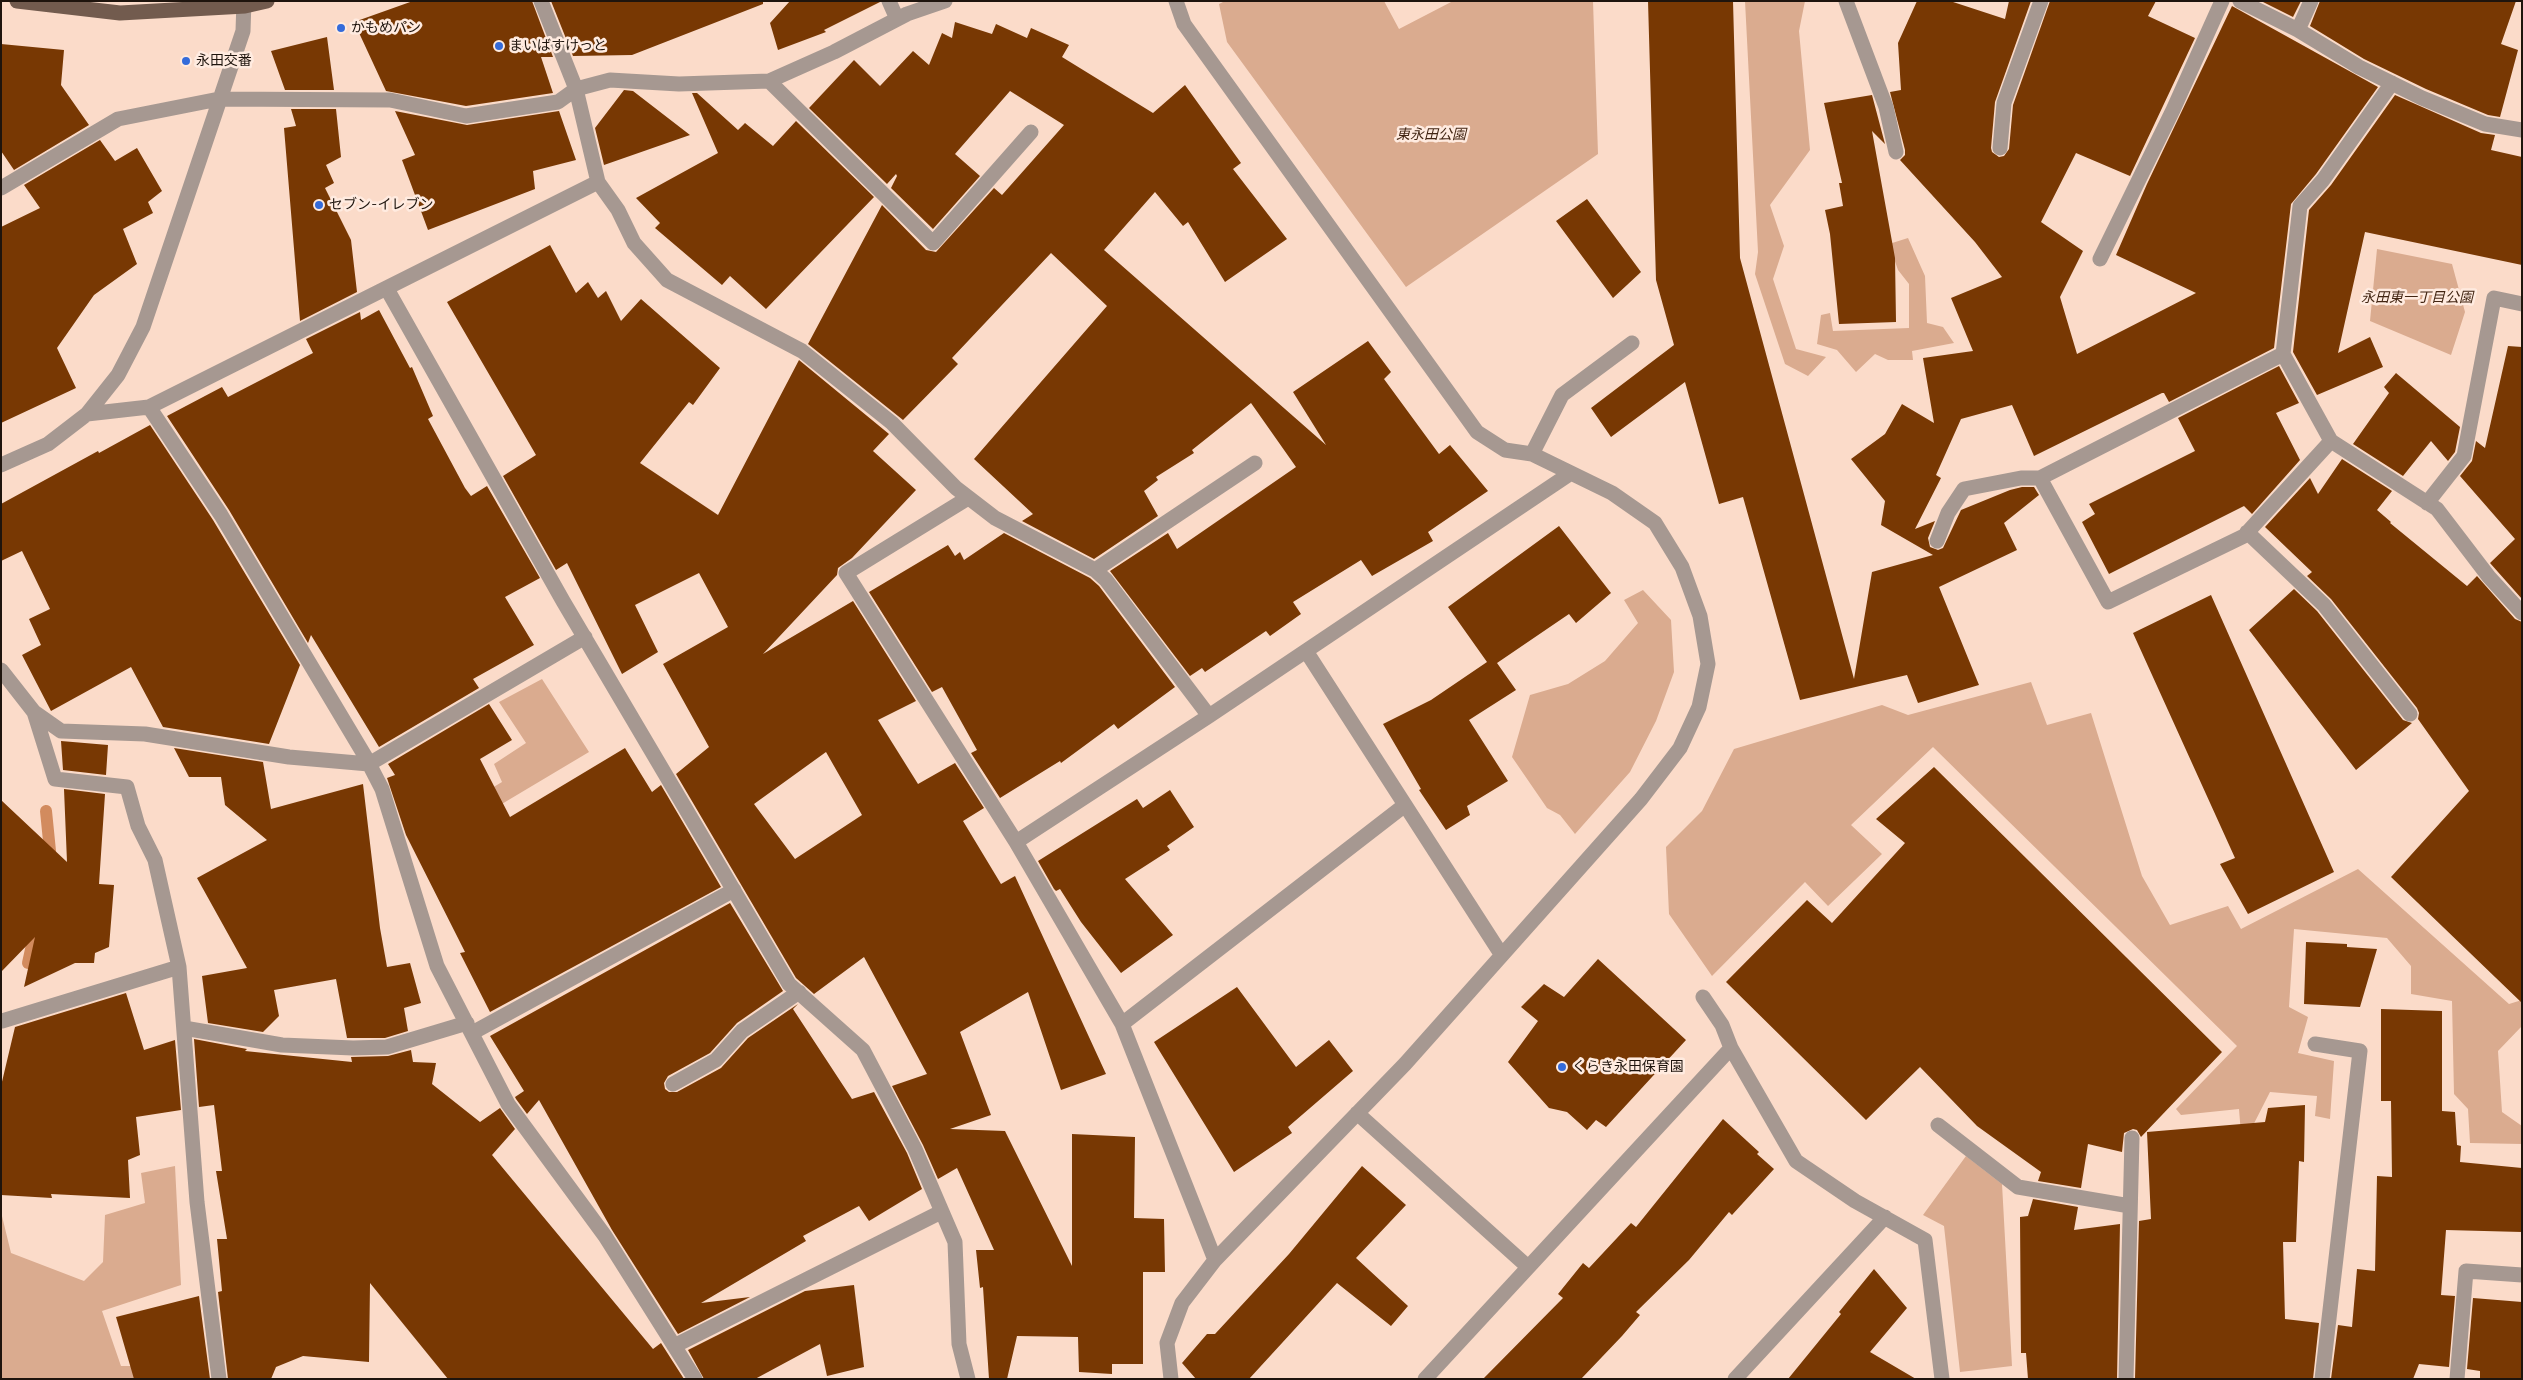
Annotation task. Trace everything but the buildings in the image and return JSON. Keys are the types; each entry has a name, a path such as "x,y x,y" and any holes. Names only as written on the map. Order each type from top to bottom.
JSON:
{"main road":[{"path":"17,1 120,13 267,1"}],"street":[{"path":"542,1 576,89 598,182 618,210 634,243 668,280 802,351 892,423 968,498 995,518 1095,570 1106,580 1209,716"},
{"path":"889,1 897,19"},
{"path":"1,188 118,119 219,99 390,100 466,116 558,102 576,89 610,80 680,84 769,81 834,52 897,19 945,1"},
{"path":"1171,1379 1167,1343 1182,1303 1215,1260 1405,1064 1641,799 1680,748 1699,706 1708,664 1700,616 1682,567 1655,522 1612,493 1532,454 1505,450 1477,432 1184,24 1176,1"},
{"path":"1846,1 1886,106 1896,152"},
{"path":"2000,148 2004,103 2041,1"},
{"path":"2100,259 2173,110 2222,1"},
{"path":"2240,1 2298,30 2359,67 2392,84 2485,124 2522,130"},
{"path":"2298,30 2311,1"},
{"path":"1,465 48,444 87,414 118,375 144,327 243,31 245,4"},
{"path":"769,81 933,243 1031,132"},
{"path":"2392,84 2323,180 2300,206 2283,354 2331,442 2437,509 2489,577 2522,613"},
{"path":"87,414 149,407 598,182"},
{"path":"387,288 584,637 789,984 863,1050 915,1149 955,1242 959,1344 968,1379"},
{"path":"2427,503 2464,456 2494,298 2522,304"},
{"path":"1532,454 1562,395 1632,343"},
{"path":"1937,541 1948,514 1964,489 2021,478 2040,478 2283,354"},
{"path":"149,407 221,515 382,789 437,966 508,1104 605,1236 695,1379"},
{"path":"2040,478 2108,602 2247,532 2331,442"},
{"path":"1095,570 1255,462"},
{"path":"1016,842 1209,716 1571,473"},
{"path":"968,498 846,573 1016,842 1122,1024 1215,1260"},
{"path":"2247,532 2324,606 2410,714"},
{"path":"1,670 34,712 61,731 145,734 289,757 369,764 584,637"},
{"path":"1306,651 1501,954"},
{"path":"34,712 55,779 126,787 138,826 155,860 179,967 197,1202 219,1379"},
{"path":"1122,1024 1405,805"},
{"path":"184,1028 282,1045 353,1048 387,1047 469,1028 734,890"},
{"path":"2,1021 179,967"},
{"path":"673,1084 716,1060 742,1030 799,992"},
{"path":"1702,997 1722,1025 1731,1048 1796,1160 1855,1201 1925,1240 1942,1379"},
{"path":"1,1010 1,1025"},
{"path":"2315,1044 2360,1051 2322,1379"},
{"path":"1425,1379 1731,1048"},
{"path":"1357,1114 1528,1267"},
{"path":"1938,1125 2018,1188 2130,1206"},
{"path":"2126,1379 2132,1138"},
{"path":"674,1346 941,1212"},
{"path":"1735,1379 1885,1217"},
{"path":"2457,1379 2466,1271 2522,1275"}],"green space":[{"name":"東永田公園","path":"1225,1 1384,1 1399,29 1453,1 1593,1 1598,154 1406,287 1227,42 1219,4"},
{"path":"1745,1 1805,1 1799,31 1810,150 1770,205 1784,246 1773,279 1796,349 1826,357 1808,376 1785,364 1755,274 1758,252"},
{"path":"1908,238 1925,276 1927,323 1943,327 1954,343 1912,351 1913,360 1888,360 1875,354 1856,372 1837,350 1817,344 1821,315 1830,313 1833,331 1909,328 1909,284 1898,270 1889,244"},
{"name":"永田東一丁目公園","path":"2377,249 2452,264 2465,312 2451,355 2370,321"},
{"path":"1643,590 1671,620 1674,672 1656,721 1630,772 1575,834 1560,815 1547,808 1512,757 1530,695 1568,684 1605,661 1638,623 1624,600"},
{"path":"542,679 589,752 423,851 415,834 502,782 494,764 526,743 499,702"},
{"path":"2031,682 2047,725 2091,713 2142,876 2170,925 2228,906 2241,929 2358,869 2509,1004 2522,1000 2522,1026 2498,1051 2502,1112 2522,1126 2522,1144 2470,1143 2468,1109 2454,1094 2452,1001 2411,994 2411,966 2387,938 2294,929 2289,1007 2308,1017 2298,1053 2334,1061 2330,1119 2315,1116 2317,1096 2270,1092 2242,1147 2239,1109 2181,1115 2176,1109 2237,1046 1933,747 1851,825 1882,854 1828,906 1805,882 1712,976 1669,914 1666,847 1702,811 1734,749 1882,705 1908,715"},
{"path":"1966,1156 2002,1184 2012,1366 1960,1372 1944,1226 1923,1215"},
{"path":"175,1166 181,1285 102,1311 121,1366 156,1366 141,1379 1,1379 1,1212 11,1253 84,1281 103,1262 105,1215 145,1203 141,1173"}],"waterway":[{"path":"46,811 51,861"},
{"path":"28,963 37,922"}],"place":[{"name":"かもめパン","path":"341,28"},
{"name":"まいばすけっと","path":"499,46"},
{"name":"永田交番","path":"186,61"},
{"name":"セブン-イレブン","path":"319,205"},
{"name":"くらき永田保育園","path":"1562,1067"}]}
